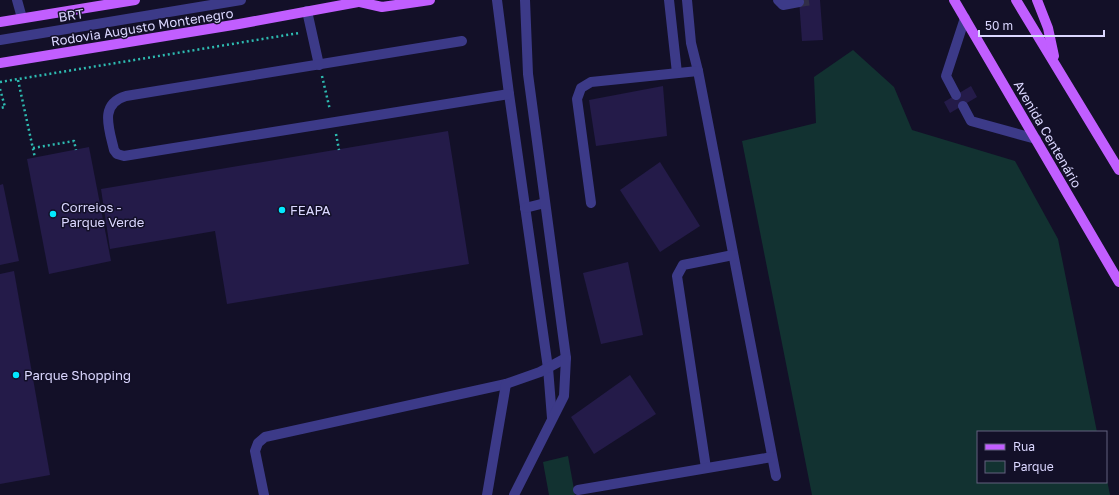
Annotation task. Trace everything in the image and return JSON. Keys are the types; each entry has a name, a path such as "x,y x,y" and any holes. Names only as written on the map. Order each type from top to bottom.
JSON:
{"main road":[{"path":"0,22 135,0"},
{"path":"358,2 369,0"},
{"name":"Rodovia Augusto Montenegro","path":"0,63 239,24 358,2 382,8 430,0"},
{"name":"Avenida Centenário","path":"954,0 1119,282"},
{"path":"1016,0 1119,170"},
{"path":"1037,0 1048,28 1056,64"}],"street":[{"path":"17,0 22,18"},
{"name":"BRT","path":"0,40 241,0"},
{"path":"497,0 548,368 552,418"},
{"path":"514,495 564,396 566,358 528,74 525,0"},
{"path":"669,0 677,73"},
{"path":"687,0 691,43 698,71 776,476"},
{"path":"778,0 783,5 799,2"},
{"path":"307,11 319,65"},
{"path":"956,95 946,76 965,18"},
{"path":"462,41 126,96 116,99 109,106 108,113 114,150 117,154 124,156 509,94"},
{"path":"592,203 577,99 581,88 591,82 698,71"},
{"path":"962,106 971,121 1036,139"},
{"path":"525,208 545,203"},
{"path":"706,468 677,276 683,265 733,255"},
{"path":"264,495 256,451 258,443 265,437 506,384 548,368 566,358"},
{"path":"487,495 506,384"},
{"path":"578,490 772,457"}],"path":[{"path":"0,82 311,31"},
{"path":"319,65 339,150"},
{"path":"18,80 35,158"},
{"path":"0,89 5,108 0,108"},
{"path":"33,148 74,141 76,150"}],"green space":[{"path":"853,50 894,87 912,130 1015,161 1058,239 1097,431 977,431 977,483 1107,483 1107,480 1110,495 812,495 742,141 816,123 814,77"},
{"path":"568,456 575,495 549,495 543,462"}],"building":[{"path":"799,0 820,0 823,40 802,41"},
{"path":"663,86 667,136 596,146 589,100"},
{"path":"971,86 977,97 950,113 944,102"},
{"name":"FEAPA","path":"448,131 469,264 227,304 215,231 110,249 101,189"},
{"path":"89,147 111,261 49,274 27,159"},
{"path":"660,162 700,226 660,252 620,190"},
{"path":"3,184 19,261 0,265 0,185"},
{"path":"628,262 643,335 601,344 583,273"},
{"name":"Parque Shopping","path":"14,271 50,475 0,484 0,274"},
{"path":"630,375 656,414 594,454 571,417"}],"tunnel":[{"path":"799,2 813,0"}],"place":[{"name":"FEAPA","path":"282,210"},
{"name":"Correios - Parque Verde","path":"53,214"},
{"name":"Parque Shopping","path":"16,375"}]}
